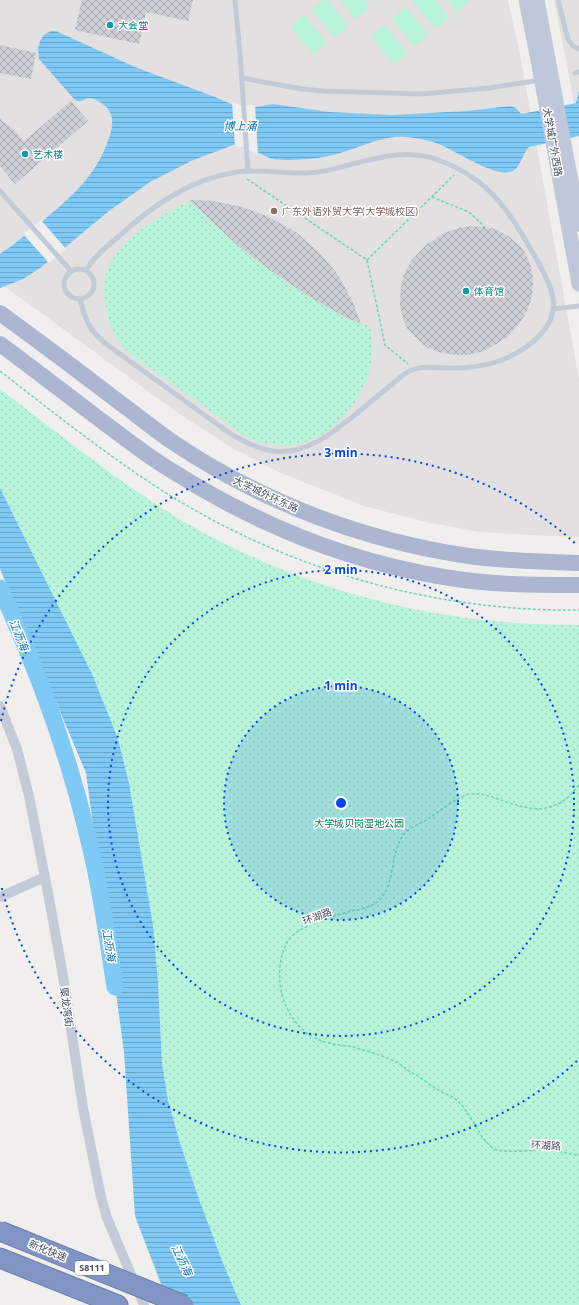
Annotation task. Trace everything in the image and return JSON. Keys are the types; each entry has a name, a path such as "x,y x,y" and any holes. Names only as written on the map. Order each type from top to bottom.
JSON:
{"highway":[{"name":"新化快速","path":"0,1231 184,1305"},
{"name":"S8111","path":"0,1258 118,1305"}],"main road":[{"name":"大学城广外西路","path":"526,0 547,79 579,224"},
{"name":"大学城广外西路","path":"537,0 547,79 579,284"},
{"name":"大学城外环东路","path":"0,313 175,443 227,475 306,513 391,541 468,556 514,561 579,563"},
{"path":"0,344 133,444 169,469 246,513 326,547 370,560 444,578 521,586 579,585"}],"street":[{"name":"聚龙湾街","path":"0,706 20,760 45,877 63,976 83,1108 99,1189 107,1218 144,1305"},
{"path":"0,897 45,877"}],"lane":[{"path":"234,0 242,78 248,171"},
{"path":"558,0 568,40 573,46 579,49"},
{"path":"242,78 302,90 386,94 422,94 473,90 547,79"},
{"path":"80,299 87,322 106,344 228,432 255,447 273,451 298,450 327,436 403,375 414,368 470,367 500,361 517,352 537,338 551,321 554,309 548,279 514,221 487,187 473,176 430,156 408,153 380,157 317,172 237,172 192,185 167,198 137,220 99,254 86,270"},
{"path":"0,191 71,271"},
{"path":"80,268 86,270 94,278 94,289 90,295 80,299 70,296 65,290 65,280 71,271 80,268"},
{"path":"554,309 579,306"}],"path":[{"path":"367,260 460,169"},
{"path":"237,172 367,260 385,345 414,368"},
{"path":"432,197 468,212 485,227"},
{"name":"环湖路","path":"579,785 563,802 544,808 519,806 487,795 472,793 459,798 426,820 409,829 404,834 398,843 388,887 382,897 372,905 306,926 294,934 285,946 280,963 281,990 285,1005 294,1019 310,1034 321,1041 363,1050 396,1061 459,1102 491,1146 496,1150 551,1150 579,1156"}],"shaded area":[{"name":"广东外语外贸大学(大学城校区)","path":"0,0 508,0 519,49 579,379 579,537 480,532 426,522 364,506 281,473 230,447 178,413 0,283"},
{"path":"554,0 579,0 579,131 565,55"}],"green space":[{"path":"323,0 327,0 348,25 335,37 311,9"},
{"path":"340,0 363,0 369,7 356,19"},
{"path":"435,0 449,17 436,29 412,1"},
{"path":"447,0 470,0 457,11"},
{"path":"405,7 428,35 415,46 392,19"},
{"path":"304,15 327,43 313,54 290,27"},
{"path":"384,25 407,52 394,64 371,36"},
{"path":"190,201 237,245 271,271 341,315 358,323 370,326 372,353 370,368 365,384 357,399 347,412 335,425 322,435 307,442 292,445 268,444 245,436 129,353 116,338 109,321 104,297 104,286 109,265 124,245 145,227"},
{"name":"大学城贝岗湿地公园","path":"0,389 115,476 163,509 233,548 280,569 328,586 377,600 427,611 477,619 528,624 579,625 579,1305 241,1305 200,1202 180,1143 168,1100 162,1063 158,982 153,925 129,783 118,739 93,676 0,488"}],"water":[{"name":"博上涌","path":"51,31 56,31 135,67 238,107 251,108 273,104 329,112 391,115 467,111 510,106 516,108 521,114 576,103 579,91 579,136 529,147 516,168 509,172 493,170 436,143 410,137 394,137 376,141 333,155 290,160 272,159 242,145 233,145 191,161 150,182 109,211 40,268 23,279 0,288 0,254 44,220 82,185 103,154 112,128 112,116 106,107 91,98 80,101 75,100 39,59 38,49 40,41 44,35"},
{"path":"0,488 93,676 118,739 129,783 153,925 158,982 162,1063 168,1100 180,1143 200,1202 241,1305 169,1305 135,1216 124,1052 86,773 0,569"}],"pier":[{"path":"232,102 243,106 255,105 258,155 245,147 235,147"},
{"path":"41,220 66,249 49,263 23,234"}],"building":[{"name":"大会堂","path":"82,0 193,0 188,21 146,12 139,44 75,30"},
{"path":"0,45 36,53 31,79 0,73"},
{"name":"艺术楼","path":"71,101 88,121 15,184 0,166 0,119 13,129 24,141"},
{"path":"189,200 213,201 243,207 271,218 297,233 319,252 338,275 353,302 361,324 343,316 305,294 270,270 236,244"},
{"name":"体育馆","path":"470,226 495,229 508,236 519,245 525,253 531,266 533,281 532,296 527,311 518,325 507,337 498,343 484,351 468,355 442,353 428,348 407,328 403,319 400,305 401,285 411,261 426,245 444,233"}],"waterway":[{"name":"江沥海","path":"0,588 26,647 50,708 70,770 96,871 115,987"}],"place":[{"name":"大会堂","path":"110,25"},
{"name":"艺术楼","path":"25,154"},
{"name":"广东外语外贸大学(大学城校区)","path":"274,211"},
{"name":"体育馆","path":"466,291"}]}
